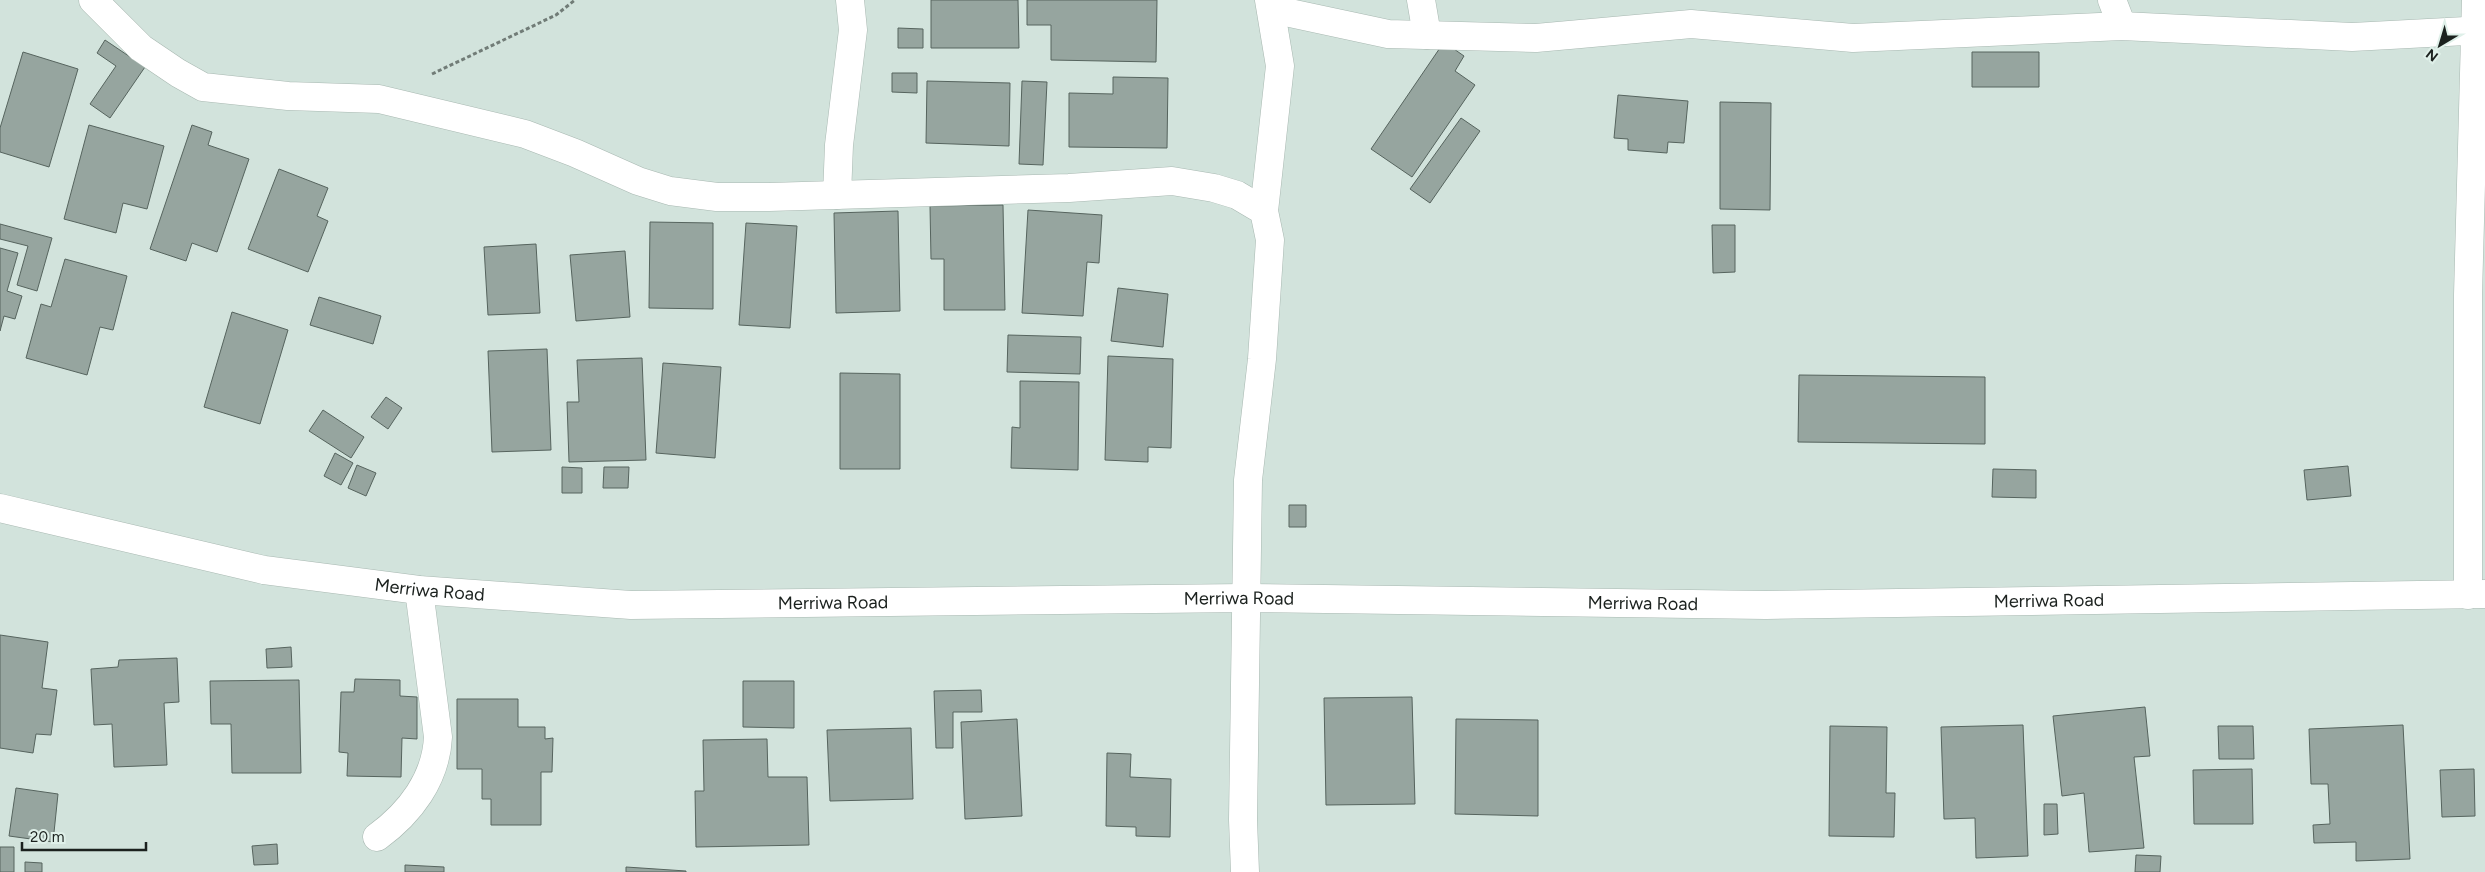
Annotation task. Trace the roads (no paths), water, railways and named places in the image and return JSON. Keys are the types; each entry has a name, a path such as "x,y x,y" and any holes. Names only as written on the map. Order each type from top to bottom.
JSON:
{"street":[{"path":"93,0 141,48 178,74 204,87 288,96 379,100 398,104 525,134 575,153 638,181 670,191 717,197 837,195 1069,188 1172,181 1222,190 1237,195 1264,211"},
{"path":"837,195 839,145 853,30 850,0"},
{"path":"1421,0 1427,35"},
{"path":"2112,0 2122,26"},
{"path":"2476,0 2481,30 2468,295 2476,594"},
{"path":"1245,872 1243,820 1248,480 1262,359 1270,240 1264,211 1280,66 1270,5 1388,34 1536,38 1691,24 1853,38 2122,26 2352,37 2481,30"},
{"name":"Merriwa Road","path":"0,508 264,570 419,590 631,605 1245,598 1766,605 2476,594"},
{"path":"377,837 403,816 426,782 436,759 438,737 419,590"}]}
